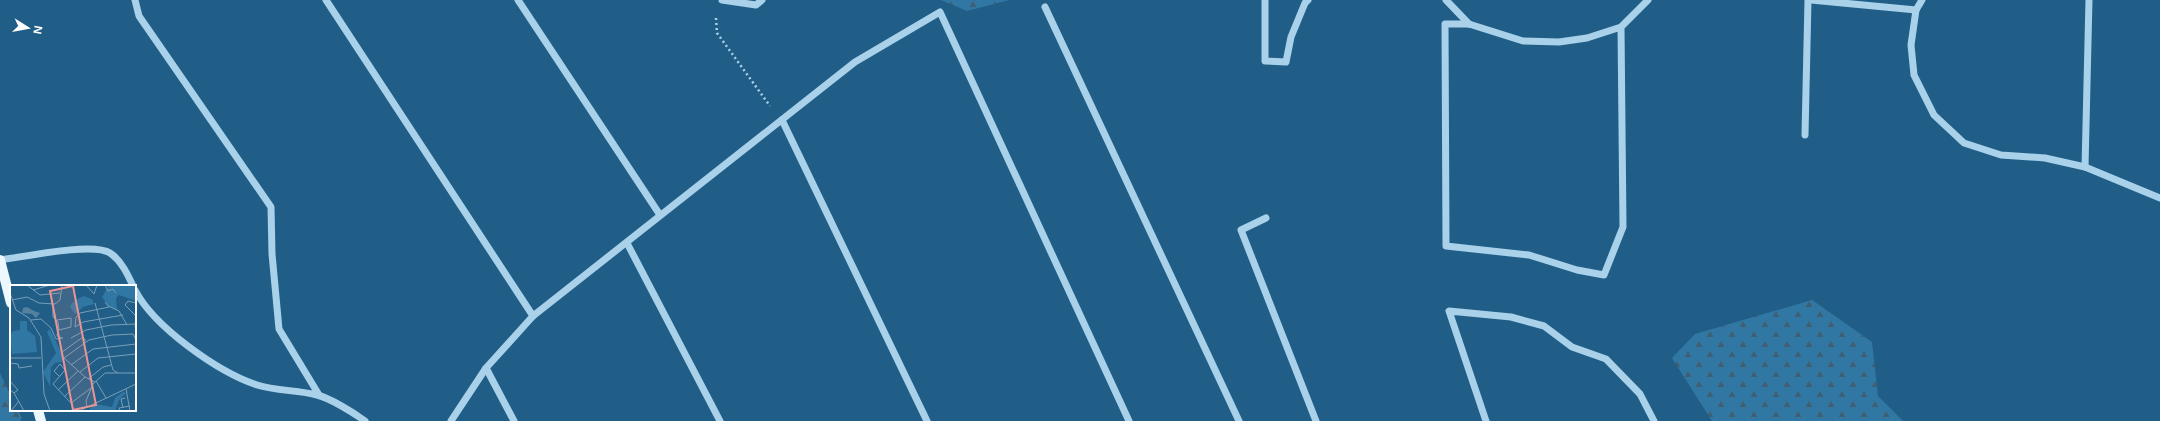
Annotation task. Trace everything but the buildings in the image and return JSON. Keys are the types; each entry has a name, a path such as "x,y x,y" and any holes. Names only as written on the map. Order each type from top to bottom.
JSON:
{"main road":[{"path":"0,260 10,299"},
{"path":"38,411 41,421"}],"street":[{"path":"135,0 139,16 271,207 272,254 279,329 319,395"},
{"path":"326,0 533,316"},
{"path":"518,0 660,215"},
{"path":"722,0 756,5 762,0"},
{"path":"1265,0 1264,61 1286,62 1291,37 1305,3 1308,0"},
{"path":"1446,0 1469,24"},
{"path":"1621,27 1623,227 1604,275 1577,270 1529,255 1446,246 1445,24 1469,24 1522,41 1559,42 1587,38 1621,27 1648,0"},
{"path":"1805,135 1810,0 1916,10"},
{"path":"1922,0 1916,10 1911,45 1914,75 1934,115 1964,143 2001,155 2045,158 2085,166 2160,198"},
{"path":"2085,166 2089,0"},
{"path":"1045,7 1239,421"},
{"path":"452,421 486,368 533,316 855,62 940,12 1129,421"},
{"path":"782,120 927,421"},
{"path":"1266,218 1241,230 1316,421"},
{"path":"627,243 720,421"},
{"path":"0,260 87,248 110,253 124,268 132,285"},
{"path":"136,292 139,298 167,329 217,366 258,385 319,395 365,421"},
{"path":"1486,421 1449,311 1511,317 1544,326 1572,347 1606,359 1640,394 1654,421"},
{"path":"486,368 514,421"}],"path":[{"path":"722,0 716,18 717,33 767,103 782,120"}],"green space":[{"path":"941,0 1009,0 967,11"},
{"path":"1812,300 1872,342 1878,396 1903,421 1712,421 1672,358 1695,334"},
{"path":"0,373 10,394 10,411 18,411 22,418 20,421 0,421"}]}
